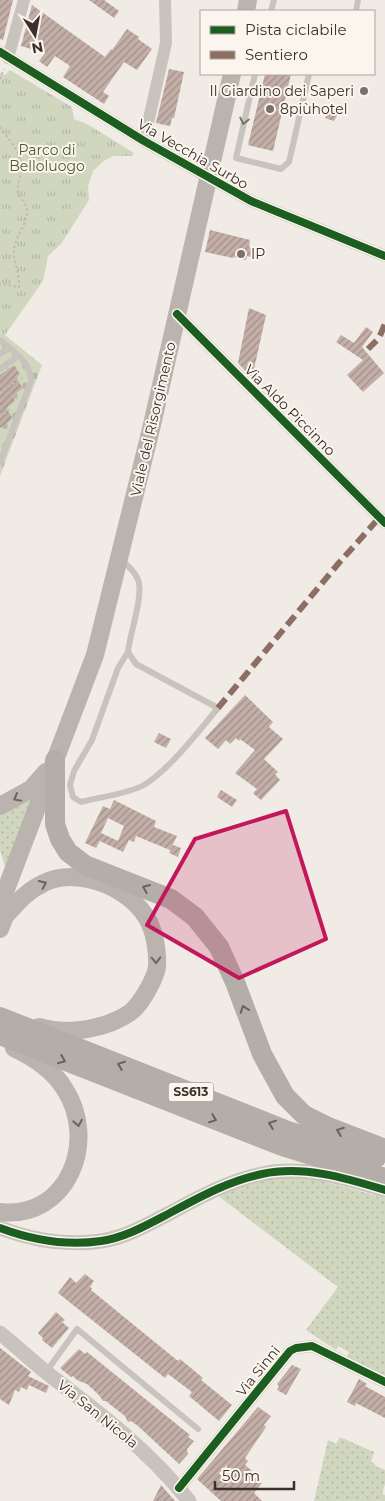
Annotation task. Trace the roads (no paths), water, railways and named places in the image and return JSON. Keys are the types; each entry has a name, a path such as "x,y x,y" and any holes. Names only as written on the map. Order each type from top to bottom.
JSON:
{"highway":[{"path":"56,760 55,824 60,839 68,852 86,865 171,898 195,917 219,947 235,982 262,1054 285,1096 304,1114 319,1122 385,1149"},
{"name":"SS613","path":"0,1016 288,1131 385,1161"},
{"name":"SS613","path":"0,1035 282,1146 385,1178"}],"main road":[{"name":"Viale del Risorgimento","path":"2,912 95,655 120,558 230,82"},
{"path":"0,806 31,790 56,760"},
{"path":"0,868 2,912"},
{"path":"0,1016 50,1030 76,1031 98,1027 118,1020 133,1011 146,994 157,968 156,945 150,923 136,903 97,881 82,878 61,878 44,882 2,912"},
{"path":"0,1041 30,1056 48,1070 64,1087 78,1120 80,1138 78,1154 71,1172 48,1201 34,1208 17,1212 0,1212"}],"street":[{"path":"4,55 24,0"},
{"path":"144,141 166,43 166,0"},
{"name":"Via Vecchia Surbo","path":"4,55 144,141 251,201 385,256"},
{"name":"Via Aldo Piccinno","path":"177,314 385,523"},
{"path":"0,1228 34,1239 66,1243 102,1241 127,1234 232,1182 263,1174 287,1171 314,1172 385,1190"},
{"name":"Via San Nicola","path":"0,1333 46,1372 128,1436 179,1488 189,1501"},
{"name":"Via Sinni","path":"179,1488 290,1351 296,1348 312,1346 385,1382"}],"lane":[{"path":"255,75 236,158 281,169 288,162 308,75"},
{"path":"230,82 250,95"},
{"path":"0,340 26,363 31,371 31,381 0,462"},
{"path":"0,354 9,348"},
{"path":"0,369 18,356"},
{"path":"120,558 132,569 139,582 138,601 128,652 118,668 92,740 74,771 70,785 73,797 81,802 142,786 158,775 200,731 218,708 136,664 128,652"},
{"path":"46,1372 76,1329 198,1429"}],"place":[{"name":"Il Giardino dei Saperi","path":"364,91"},
{"name":"8piùhotel","path":"270,109"},
{"name":"IP","path":"241,254"}],"park label":[{"name":"Parco di Belloluogo","path":"47,158"}]}
